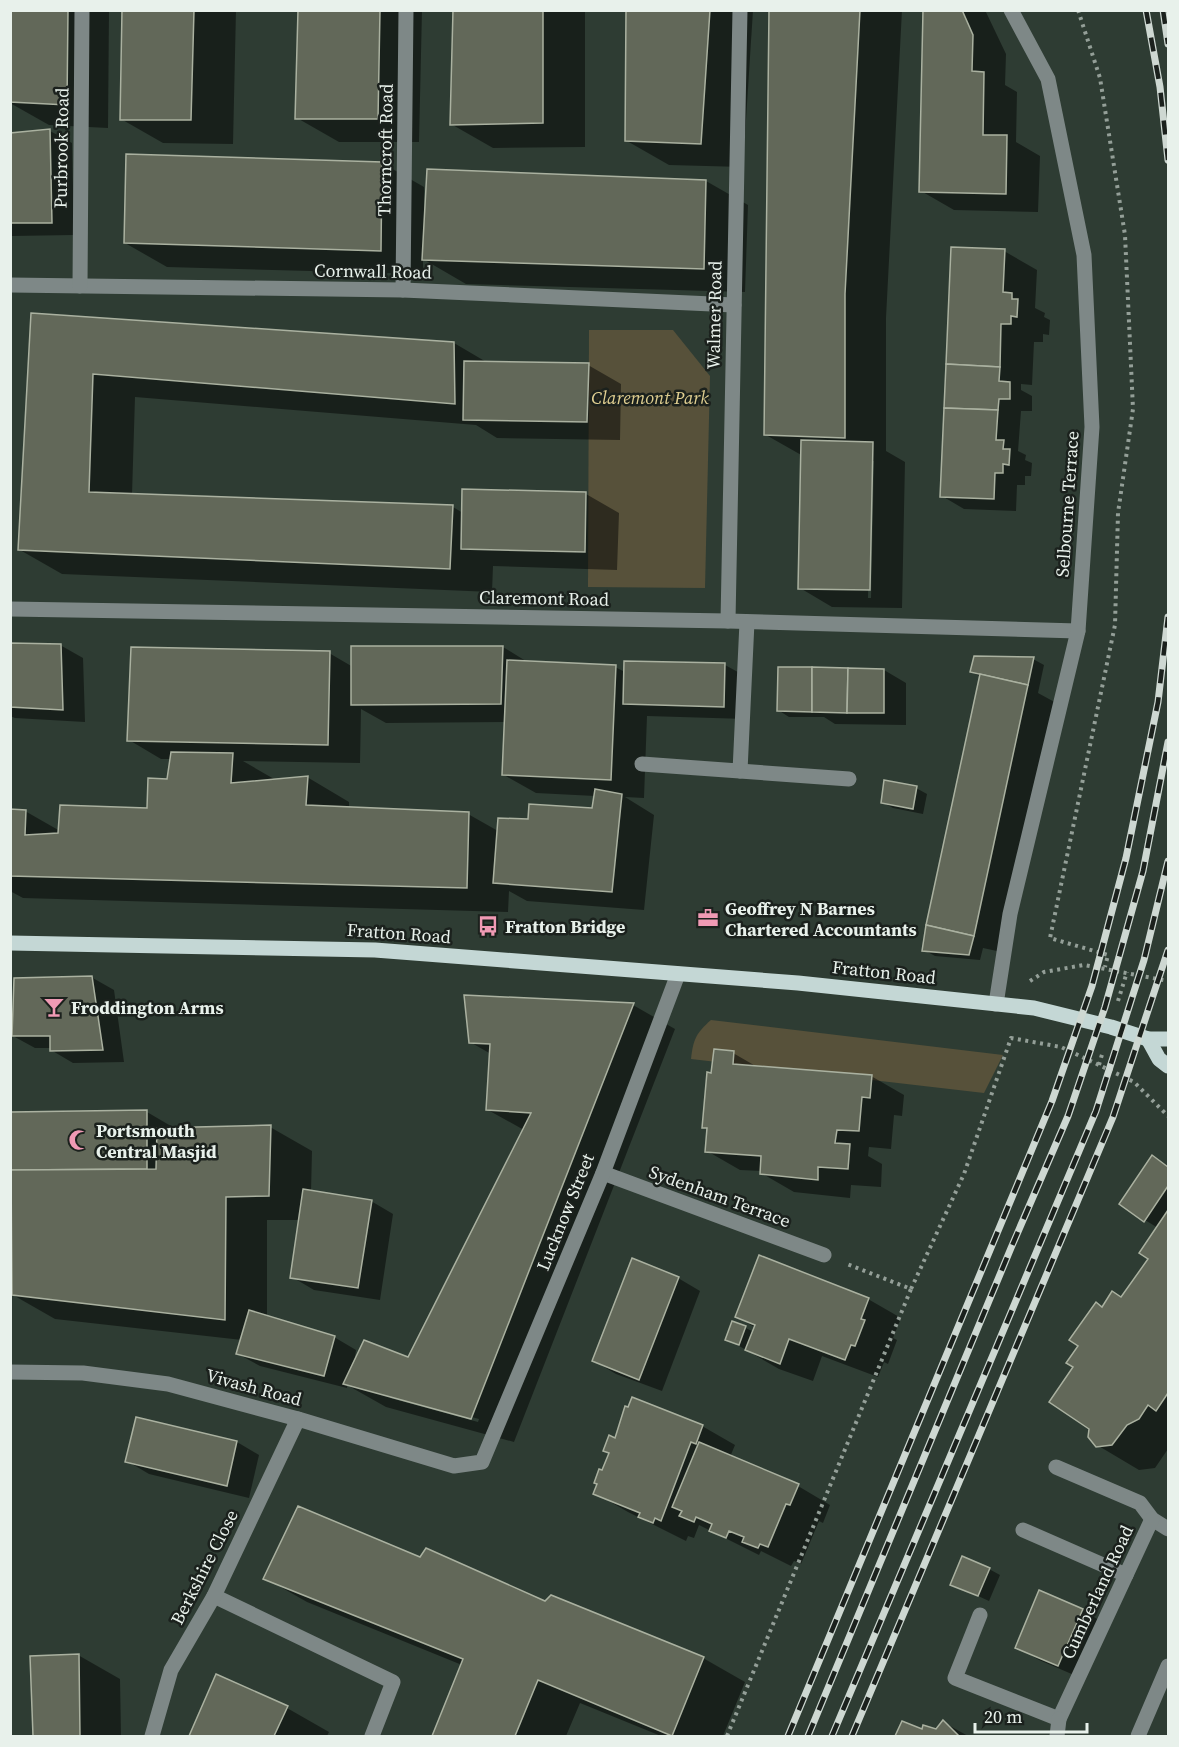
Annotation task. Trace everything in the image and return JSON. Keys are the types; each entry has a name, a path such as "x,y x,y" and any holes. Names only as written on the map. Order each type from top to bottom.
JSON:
{"main road":[{"name":"Fratton Road","path":"10,943 375,950 798,983 1034,1008 1148,1038"},
{"path":"1148,1038 1167,1039"},
{"path":"1148,1038 1164,1063"}],"street":[{"name":"Purbrook Road","path":"80,285 82,10"},
{"name":"Thorncroft Road","path":"403,290 406,10"},
{"name":"Walmer Road","path":"728,621 740,10"},
{"name":"Selbourne Terrace","path":"996,1004 1010,914 1078,631 1092,427 1084,255 1048,79 1011,10"},
{"name":"Cornwall Road","path":"10,285 403,290 734,305"},
{"name":"Claremont Road","path":"10,609 728,621 1078,631"},
{"path":"740,771 747,622"},
{"path":"642,764 849,779"},
{"name":"Lucknow Street","path":"482,1462 603,1173 678,974"},
{"name":"Sydenham Terrace","path":"603,1173 824,1255"},
{"name":"Vivash Road","path":"10,1372 83,1373 168,1384 298,1419 454,1466 482,1462"},
{"name":"Berkshire Close","path":"152,1737 171,1670 214,1596 298,1419"},
{"path":"1056,1467 1140,1503 1152,1519 1168,1529"},
{"name":"Cumberland Road","path":"1057,1737 1059,1719 1152,1519"},
{"path":"1023,1530 1126,1575"},
{"path":"214,1596 393,1682 372,1737"},
{"path":"980,1615 955,1677 1059,1719"},
{"path":"1138,1737 1168,1666"}],"path":[{"path":"1050,938 1107,955 1105,967"},
{"path":"1044,972 1084,965 1105,967 1166,981"},
{"path":"727,1737 911,1289 964,1174 1011,1038 1061,1047 1134,1082 1168,1116"},
{"path":"824,1255 911,1289"}],"green space":[{"name":"Claremont Park","path":"589,330 673,330 710,376 705,588 588,587"},
{"path":"711,1020 1003,1055 984,1093 691,1059 696,1037"}],"building":[{"path":"10,10 68,10 67,105 10,102"},
{"path":"122,10 194,10 191,120 120,120"},
{"path":"298,10 380,10 378,119 295,119"},
{"path":"453,10 543,10 543,123 450,125"},
{"path":"626,10 710,10 701,144 625,141"},
{"path":"769,10 860,10 845,294 845,438 764,435"},
{"path":"923,10 962,10 973,35 972,71 984,72 983,135 1007,135 1006,194 919,192"},
{"path":"50,129 52,223 10,223 10,133"},
{"path":"126,154 382,162 381,251 124,243"},
{"path":"427,169 706,180 704,269 422,260"},
{"path":"951,247 1005,249 1003,292 1012,293 1012,299 1018,299 1017,317 1011,316 1011,324 1001,324 1000,367 946,364"},
{"path":"31,313 454,342 455,404 93,374 89,492 453,505 450,569 18,550"},
{"path":"464,361 589,363 587,422 463,420"},
{"path":"946,364 1000,367 999,381 1010,382 1010,399 999,399 998,410 944,408"},
{"path":"944,408 998,410 996,440 1004,440 1003,449 1010,449 1009,465 1003,464 1003,473 995,473 994,499 940,497"},
{"path":"801,440 873,442 870,590 798,589"},
{"path":"462,489 586,492 585,552 461,549"},
{"path":"10,643 61,644 63,710 10,707"},
{"path":"351,646 503,646 501,704 351,705"},
{"path":"131,647 330,651 328,745 127,741"},
{"path":"974,656 1034,657 1028,685 970,672"},
{"path":"507,660 616,665 611,780 502,775"},
{"path":"624,661 725,663 724,707 623,704"},
{"path":"778,667 812,667 812,712 777,711"},
{"path":"812,667 848,668 847,713 812,712"},
{"path":"848,668 884,669 884,713 847,713"},
{"path":"980,674 1028,685 974,936 926,925"},
{"path":"171,752 233,753 231,783 308,776 306,805 469,812 467,888 10,876 10,809 26,810 25,835 58,833 60,805 147,808 148,778 167,779"},
{"path":"884,780 917,786 913,809 881,803"},
{"path":"595,789 622,794 612,892 493,883 498,818 528,819 529,804 592,808"},
{"path":"926,925 974,936 969,955 922,951"},
{"name":"Froddington Arms","path":"92,976 103,1050 50,1051 50,1036 12,1036 14,978"},
{"path":"464,995 634,1003 471,1419 343,1384 364,1340 408,1357 531,1113 486,1110 490,1044 469,1043"},
{"path":"714,1049 734,1051 733,1064 872,1075 870,1098 862,1097 859,1131 837,1130 835,1143 850,1144 848,1169 818,1167 818,1180 760,1174 761,1156 705,1152 707,1128 702,1128 707,1072 711,1073"},
{"name":"Portsmouth Central Masjid","path":"147,1110 147,1169 11,1170 11,1112"},
{"path":"271,1125 269,1196 226,1197 225,1320 12,1295 11,1170 156,1169 157,1128"},
{"path":"1152,1155 1168,1167 1168,1186 1144,1222 1119,1204"},
{"path":"303,1189 372,1200 358,1288 290,1278"},
{"path":"1168,1210 1168,1393 1156,1411 1148,1405 1139,1419 1127,1425 1112,1445 1096,1447 1088,1437 1089,1429 1049,1402 1073,1367 1066,1363 1078,1346 1069,1340 1096,1302 1102,1307 1112,1291 1121,1297 1148,1259 1139,1253"},
{"path":"759,1255 869,1298 861,1319 865,1320 855,1346 851,1345 845,1360 789,1339 780,1364 745,1350 755,1325 735,1317"},
{"path":"632,1258 679,1277 639,1380 592,1361"},
{"path":"249,1310 335,1336 324,1376 236,1354"},
{"path":"732,1321 746,1326 739,1345 725,1340"},
{"path":"632,1397 703,1425 696,1444 691,1442 661,1521 655,1518 653,1523 638,1517 640,1513 593,1494 599,1469 602,1470 609,1453 603,1451 609,1435 615,1438 625,1406 628,1407"},
{"path":"136,1417 237,1441 227,1486 125,1462"},
{"path":"699,1442 799,1484 790,1505 786,1504 768,1547 760,1544 758,1548 742,1542 744,1537 729,1531 726,1538 709,1531 712,1524 696,1517 694,1522 679,1516 682,1511 672,1507"},
{"path":"298,1506 420,1557 426,1548 545,1601 551,1595 704,1657 672,1736 538,1680 515,1736 432,1736 463,1659 263,1579"},
{"path":"962,1556 990,1568 978,1596 950,1585"},
{"path":"1039,1590 1083,1609 1058,1666 1015,1648"},
{"path":"79,1654 80,1736 33,1736 30,1656"},
{"path":"216,1674 288,1706 274,1736 189,1736"},
{"path":"943,1720 959,1736 895,1736 902,1721 922,1729 923,1725 936,1729"}],"railway":[{"path":"1146,10 1160,87 1168,160"},
{"path":"1163,10 1168,44"},
{"path":"788,1736 1052,1101 1092,986 1126,858 1158,702 1168,617"},
{"path":"808,1736 1068,1116 1105,1007 1143,871 1168,742"},
{"path":"832,1736 1096,1111 1144,960 1168,861"},
{"path":"852,1736 1113,1117 1168,950"}],"place":[{"name":"Geoffrey N Barnes Chartered Accountants","path":"708,918"},
{"name":"Fratton Bridge","path":"488,926"},
{"name":"Froddington Arms","path":"54,1007"},
{"name":"Portsmouth Central Masjid","path":"79,1140"}]}
